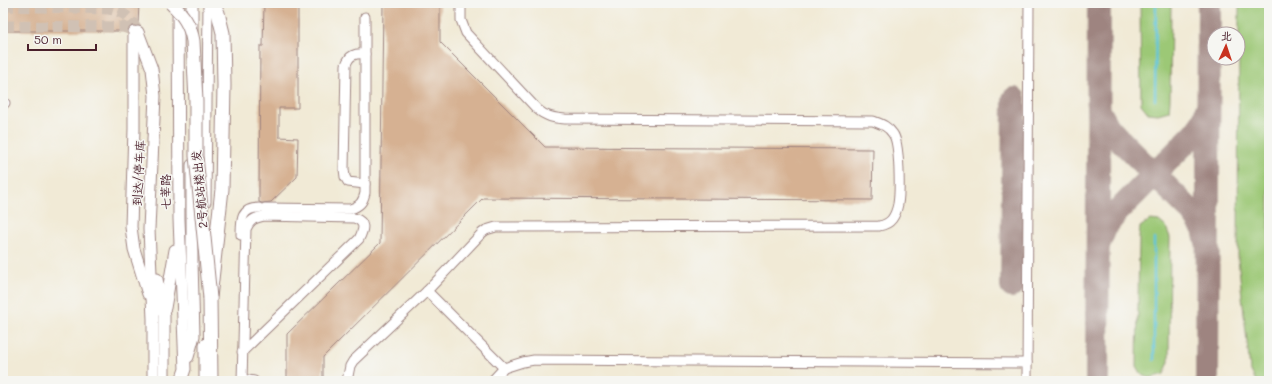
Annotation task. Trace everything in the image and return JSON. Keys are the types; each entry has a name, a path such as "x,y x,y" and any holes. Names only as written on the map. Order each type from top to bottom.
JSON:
{"highway":[{"name":"2号航站楼出发","path":"171,3 186,19 192,32 193,41 196,101 196,156 210,298 211,381"},
{"path":"210,298 222,189 224,85 223,33 218,13 213,3"}],"main road":[{"name":"七莘路","path":"178,3 180,220 185,369 181,381"},
{"path":"185,369 194,336 192,261 192,3"},
{"name":"到达/停车库","path":"153,381 158,318 134,249 132,227 136,32 152,69 154,80 154,124 149,229 158,318 164,356 164,381"},
{"path":"158,318 174,263 180,220"},
{"path":"164,356 169,381"}],"street":[{"path":"204,381 208,3"},
{"path":"347,381 350,366 353,361 427,291 486,230 496,227 879,226 888,224 896,212 898,203 897,144 894,135 882,124 873,121 565,119 549,117 543,115 537,109 466,33 461,20 461,3"},
{"path":"1026,381 1029,3"},
{"path":"242,352 238,336 238,317 241,228 244,214 252,208 350,209 356,207 362,201 365,193 365,17"},
{"path":"365,54 354,54 350,56 346,65 344,168 345,176 348,182 365,184"},
{"path":"242,352 359,238 362,233 363,226 360,220 354,218 264,216 254,218 249,222 246,229 242,352 242,380 254,381"},
{"path":"427,291 504,368"},
{"path":"492,381 504,368 534,360 1027,363"}],"green space":[{"path":"1140,3 1171,3 1169,111 1158,114 1148,113 1141,104"},
{"path":"1239,3 1269,3 1269,381 1256,381 1250,369 1238,259 1239,66 1246,66 1246,26 1239,26"},
{"path":"1150,220 1159,221 1166,227 1170,237 1169,362 1164,374 1150,378 1142,375 1137,366 1139,238 1140,227"}],"building":[{"path":"3,3 139,3 138,25 130,26 127,31 3,31"},
{"path":"264,3 298,3 298,108 279,108 279,137 298,138 297,177 271,202 262,203 259,202 260,46 263,46"},
{"path":"383,3 440,3 440,42 545,147 873,149 872,200 483,198 323,357 323,381 287,381 287,334 380,243"}],"waterway":[{"path":"1155,100 1156,3"},
{"path":"1154,239 1154,360"}],"taxiway":[{"path":"1097,381 1099,3"},
{"path":"1207,381 1209,3"},
{"path":"1012,286 1014,99"},
{"path":"1098,109 1108,127 1115,135 1194,214 1204,229 1206,239"},
{"path":"1099,243 1106,226 1118,211 1197,131 1205,117 1207,109"}],"tunnel":[{"path":"3,6 109,9 126,16 138,32"},
{"path":"3,26 123,27 134,32"}]}
